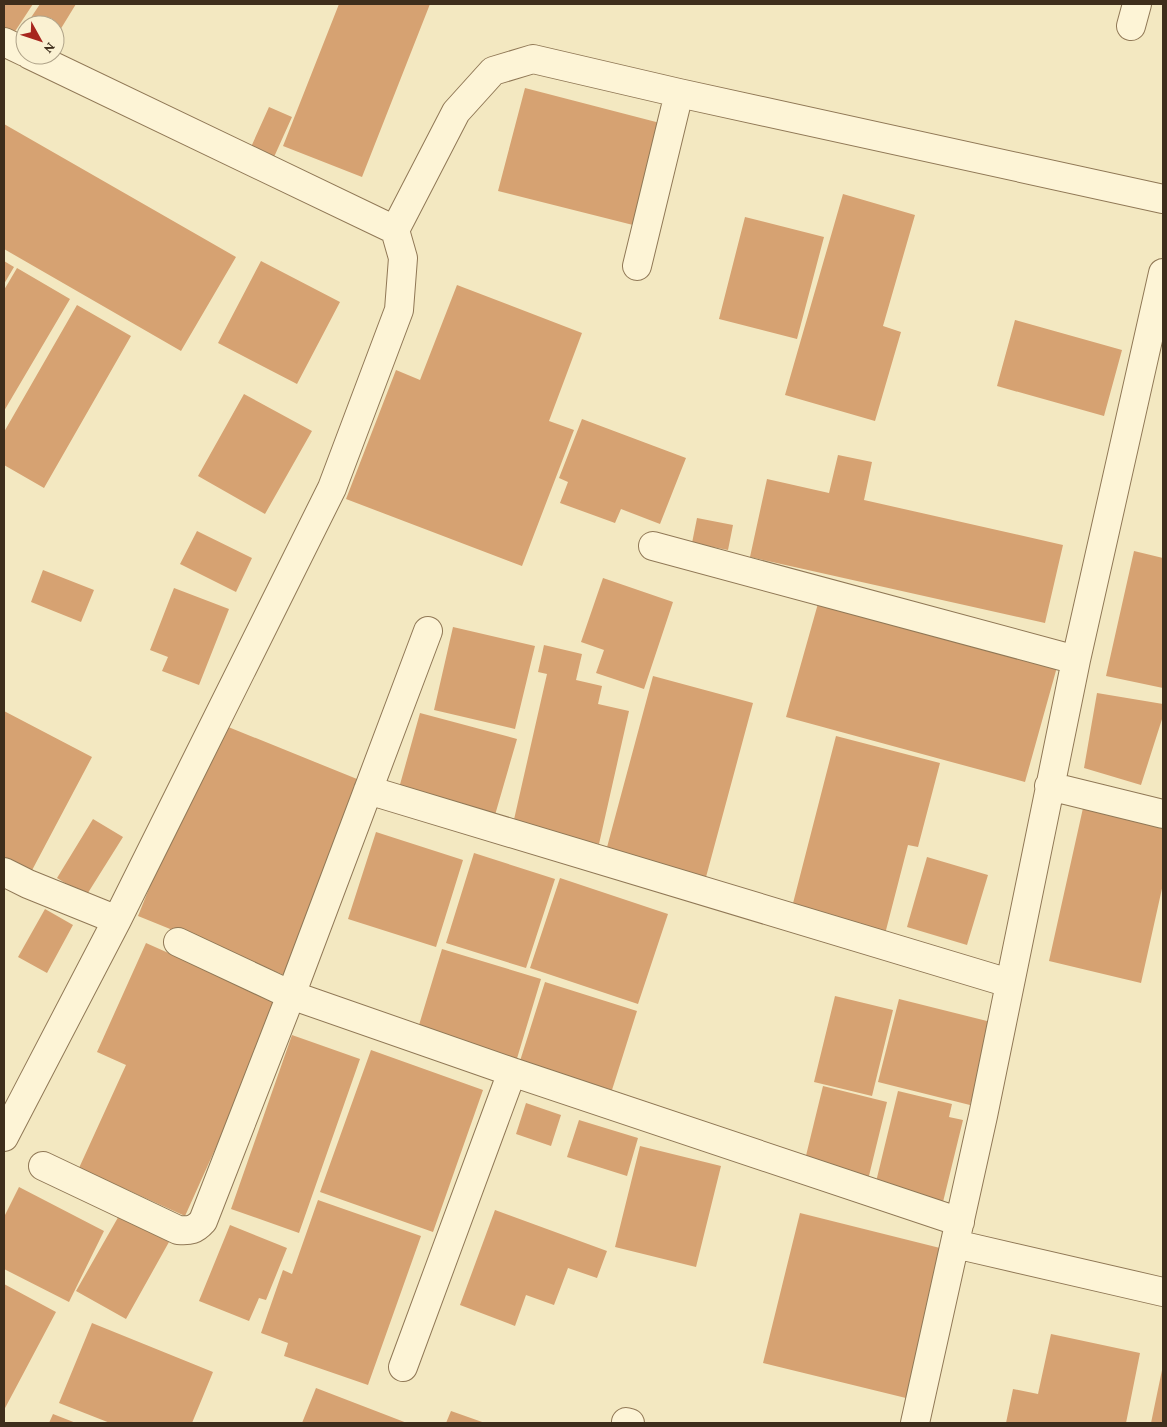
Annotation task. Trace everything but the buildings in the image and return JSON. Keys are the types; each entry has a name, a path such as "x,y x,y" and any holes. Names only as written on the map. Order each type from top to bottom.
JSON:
{"street":[{"path":"4,1137 117,920 332,488 399,310 403,258 395,230 456,112 494,71 534,59 679,94 1163,199"},
{"path":"51,65 395,230"},
{"path":"637,266 679,94"},
{"path":"915,1423 985,1107 1076,660 1163,273"},
{"path":"653,546 1076,660"},
{"path":"43,1166 178,1230 197,1228 206,1215 428,631"},
{"path":"1049,786 1163,814"},
{"path":"368,790 1010,983"},
{"path":"4,872 28,884 117,920"},
{"path":"178,942 290,995 512,1072 957,1233 1163,1292"},
{"path":"403,1367 512,1072"}]}
